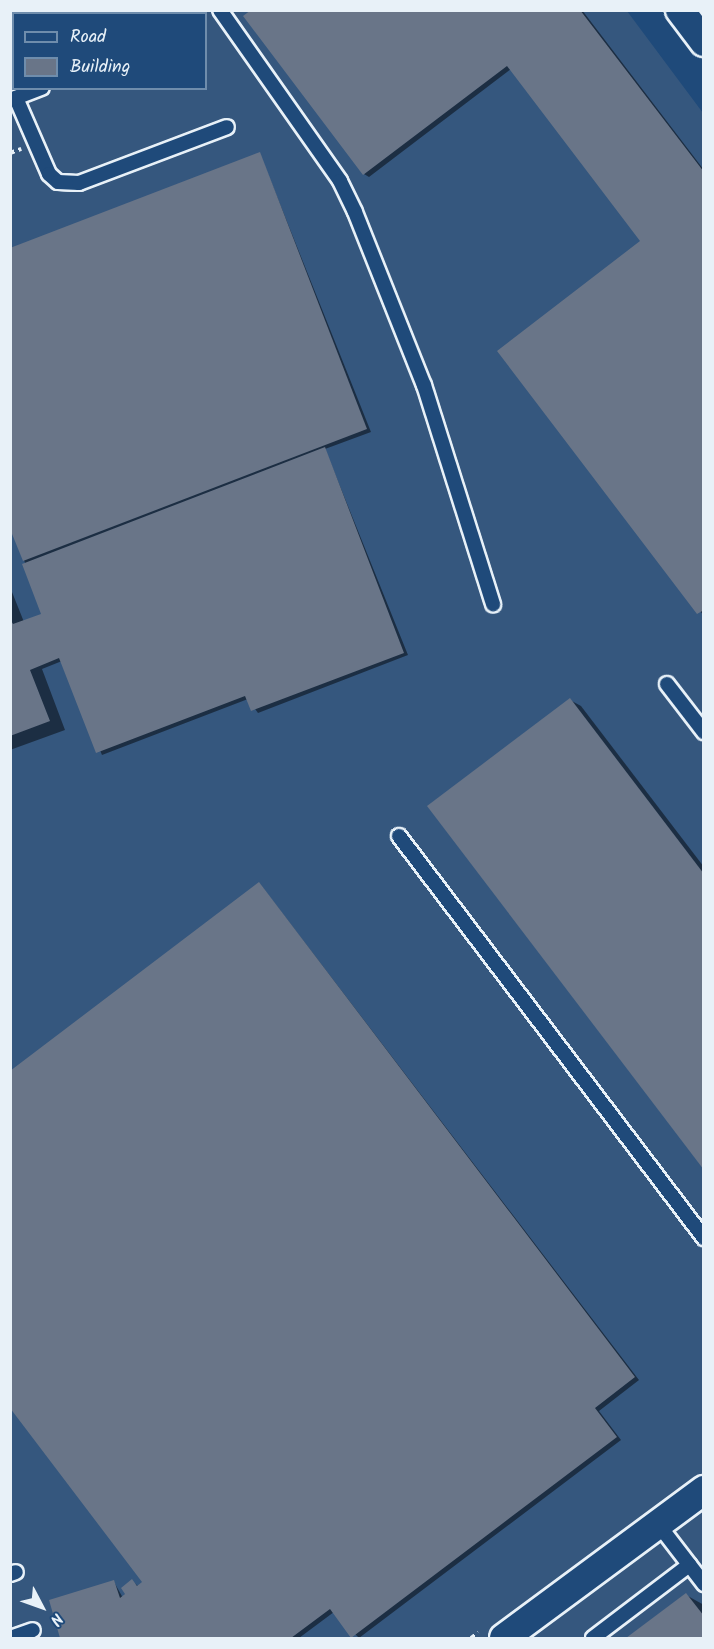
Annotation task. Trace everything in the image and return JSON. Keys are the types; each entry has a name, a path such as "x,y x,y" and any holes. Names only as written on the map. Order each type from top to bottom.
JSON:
{"street":[{"path":"680,10 704,42"},
{"path":"504,1638 704,1490"}],"lane":[{"path":"220,10 340,181 355,212 424,385 493,604"},
{"path":"37,90 13,99 49,174 58,182 79,183 227,127"},
{"path":"667,684 704,732"},
{"path":"399,836 704,1238"},
{"path":"658,1524 704,1584"},
{"path":"593,1638 689,1565"},
{"path":"10,1638 33,1630"}],"shaded area":[{"path":"11,11 627,11 703,113 703,1638 11,1638"}],"building":[{"path":"71,10 109,10 109,12 71,12"},
{"path":"251,10 580,10 704,172 704,610 697,614 497,351 640,241 507,66 363,175 243,16"},
{"path":"260,152 367,429 23,561 10,529 10,248"},
{"path":"325,447 404,653 251,711 245,696 96,753 59,658 30,670 50,721 10,736 10,619 13,624 41,614 22,564"},
{"path":"570,698 704,874 704,1170 427,806"},
{"path":"259,882 635,1377 595,1408 617,1437 351,1638 330,1609 291,1638 60,1638 49,1600 114,1580 120,1598 125,1594 121,1588 132,1579 137,1586 142,1582 10,1408 10,1071"},
{"path":"686,1593 704,1616 704,1638 626,1638"}]}
